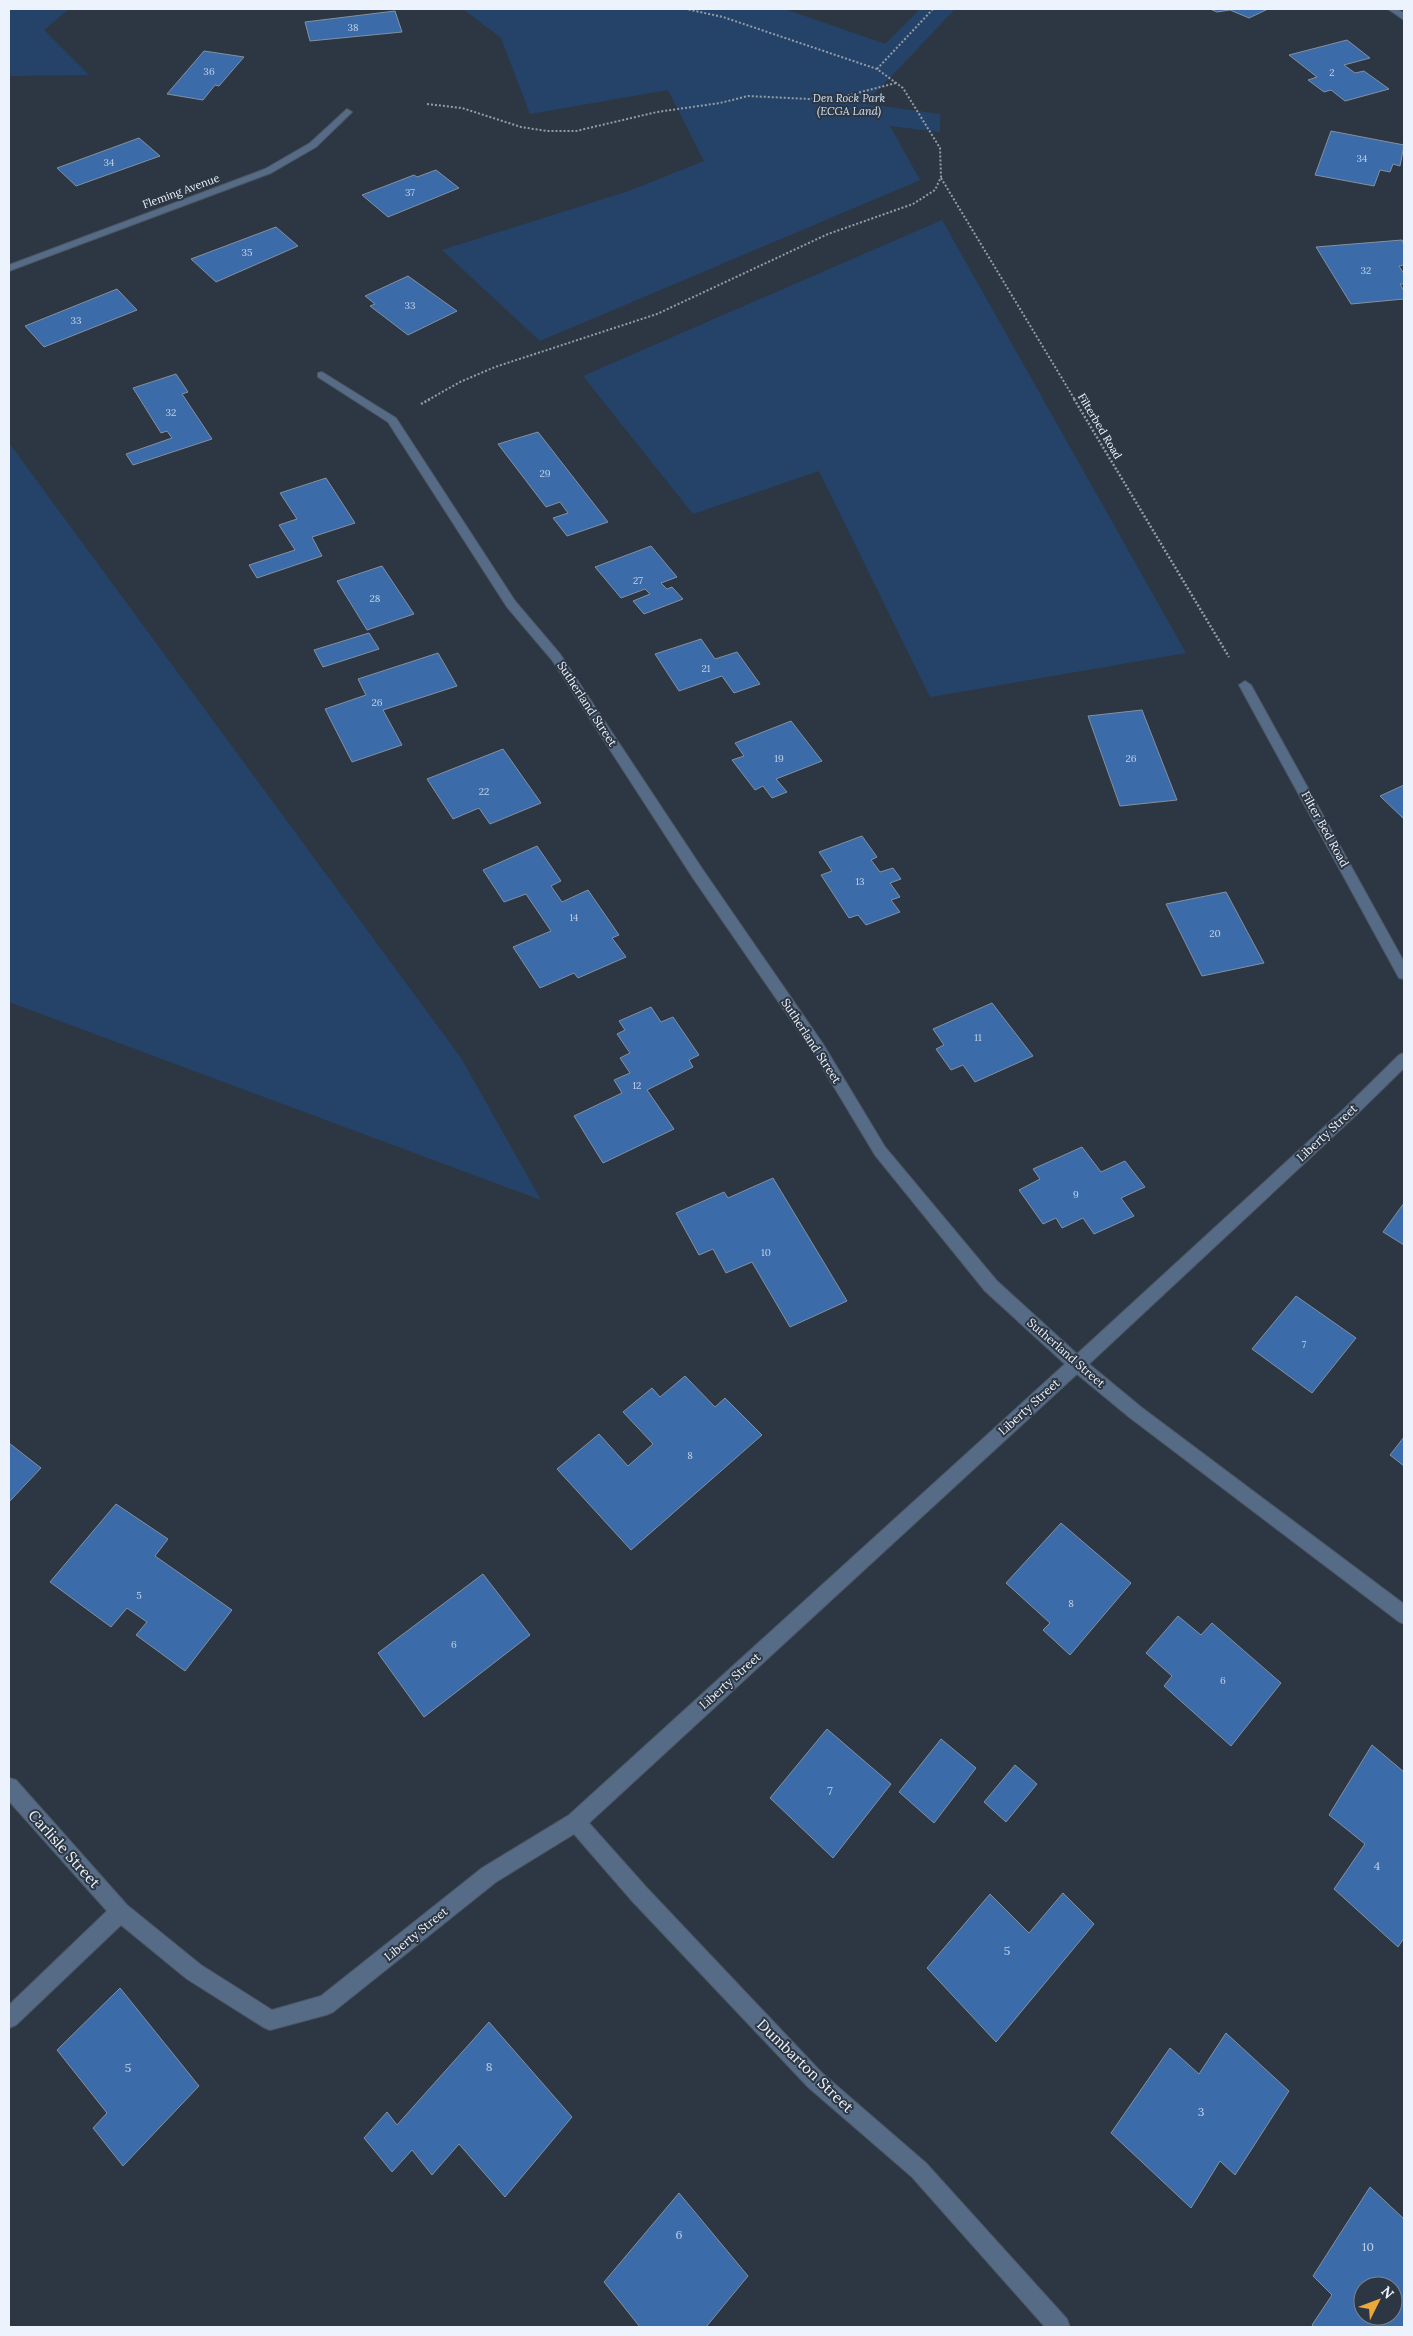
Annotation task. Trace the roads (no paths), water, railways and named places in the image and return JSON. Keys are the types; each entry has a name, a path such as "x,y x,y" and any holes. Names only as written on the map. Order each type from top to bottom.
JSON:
{"street":[{"path":"1392,9 1404,17"},
{"name":"Fleming Avenue","path":"9,268 268,171 313,145 347,112"},
{"name":"Sutherland Street","path":"322,375 392,420 511,604 556,656 698,874 818,1048 880,1151 991,1286 1049,1341 1135,1412 1404,1615"},
{"name":"Filter Bed Road","path":"1245,684 1404,974"},
{"name":"Liberty Street","path":"120,1912 194,1972 270,2020 326,2005 396,1952 489,1875 576,1822 1343,1119 1404,1059"},
{"name":"Carlisle Street","path":"9,1787 120,1912"},
{"name":"Dumbarton Street","path":"576,1822 640,1895 815,2080 919,2170 1059,2327"},
{"path":"9,2018 120,1912"}],"park label":[{"name":"Den Rock Park (ECGA Land)","path":"849,104"}]}
